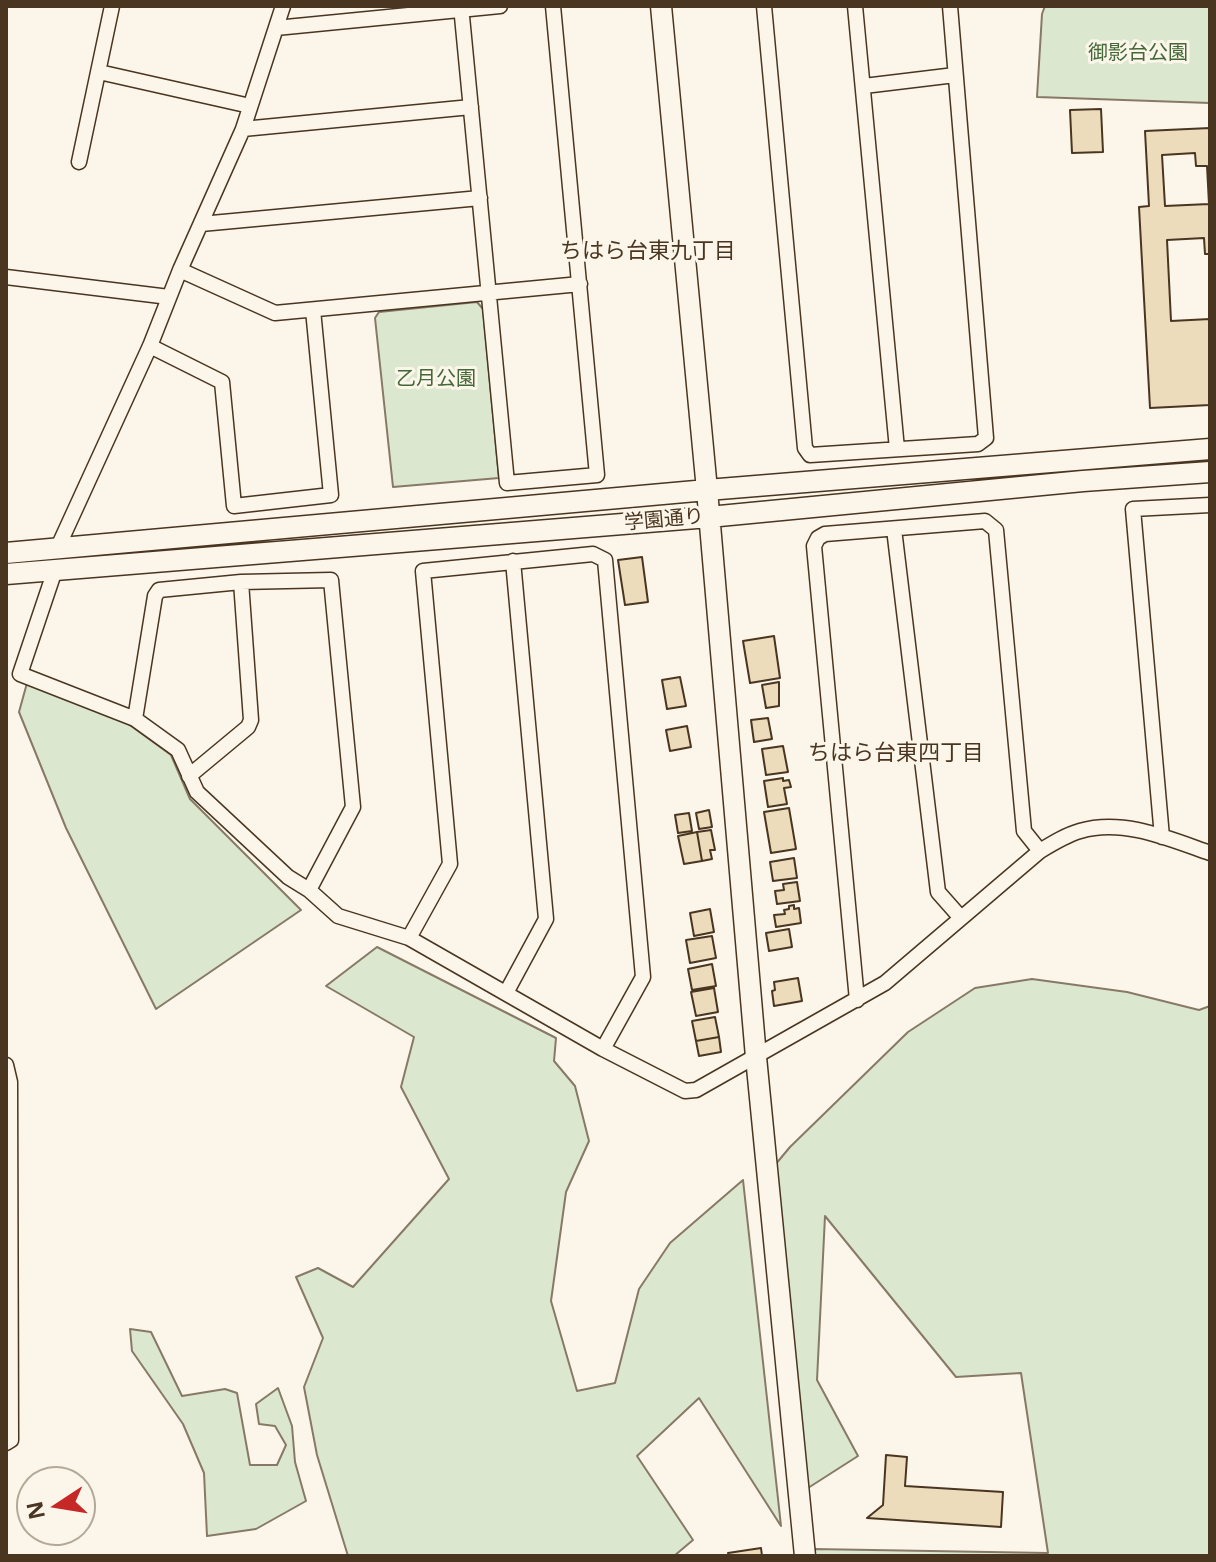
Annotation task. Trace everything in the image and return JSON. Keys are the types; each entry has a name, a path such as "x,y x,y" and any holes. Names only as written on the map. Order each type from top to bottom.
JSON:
{"street":[{"path":"79,162 112,6"},
{"path":"58,547 150,346 243,129 283,6"},
{"path":"276,28 500,6"},
{"path":"461,8 507,483 597,475 553,6"},
{"path":"661,6 756,1057 805,1556"},
{"path":"764,6 805,448 810,455 978,444 986,438 950,6"},
{"path":"855,6 897,449"},
{"path":"99,72 250,106"},
{"path":"864,86 955,75"},
{"path":"243,129 471,107"},
{"path":"201,224 480,198"},
{"path":"180,270 275,313 580,284"},
{"path":"6,277 169,297"},
{"path":"150,346 222,382 234,506 331,495 313,310"},
{"name":"学園通り","path":"6,553 707,490 1210,449"},
{"name":"学園通り","path":"6,574 709,517 1210,472"},
{"path":"1162,837 1133,509 1210,505"},
{"path":"857,1000 814,546 818,538 825,534 985,521 996,530 1024,831 1040,851"},
{"path":"894,529 938,892 961,918"},
{"path":"409,938 450,864 423,571 593,554 605,560 643,977 603,1049"},
{"path":"506,993 546,919 513,561"},
{"path":"55,570 20,674 135,719 178,750 197,792 288,877 309,890 338,916 409,938 603,1049 685,1091 696,1090 885,983 1040,851 1082,830 1129,828 1210,853"},
{"path":"135,719 155,596 159,590 241,582 331,580 353,807 309,890"},
{"path":"189,776 248,727 251,720 241,582"},
{"path":"6,1065 10,1082 11,1424 11,1440 6,1443"}],"green space":[{"name":"御影台公園","path":"1045,6 1210,6 1210,103 1037,97"},
{"name":"乙月公園","path":"477,302 483,309 499,478 393,487 375,318 379,312"},
{"path":"27,683 127,723 171,755 190,799 301,910 156,1009 66,828 19,712"},
{"path":"377,947 556,1038 554,1061 575,1086 589,1141 566,1192 551,1301 577,1391 615,1383 639,1289 670,1243 743,1180 781,1526 699,1398 637,1456 693,1540 674,1556 348,1556 317,1455 304,1387 323,1338 296,1277 318,1268 353,1287 449,1179 401,1087 414,1037 326,986"},
{"path":"1032,979 1127,992 1199,1010 1210,1006 1210,1556 814,1556 813,1549 1048,1553 1021,1373 956,1377 825,1216 817,1380 858,1456 808,1488 770,1171 790,1147 908,1032 975,988"},
{"path":"130,1329 151,1332 182,1396 225,1389 237,1393 250,1465 277,1465 286,1445 275,1426 259,1424 256,1404 278,1388 292,1426 295,1462 306,1501 256,1529 207,1536 204,1473 183,1424 132,1351"}],"building":[{"path":"1101,109 1103,152 1072,153 1070,110"},
{"path":"1210,128 1210,254 1205,254 1204,238 1167,240 1171,321 1210,319 1210,405 1150,408 1139,207 1149,206 1145,131","holes":["1195,153 1196,166 1207,166 1209,204 1165,206 1162,155"]},
{"path":"642,557 648,602 625,605 618,560"},
{"path":"774,636 780,678 750,683 743,641"},
{"path":"680,677 686,706 667,709 662,680"},
{"path":"779,682 779,706 766,708 762,685"},
{"path":"768,718 772,739 754,742 751,720"},
{"path":"687,726 691,747 670,751 666,730"},
{"path":"783,746 788,772 766,775 762,749"},
{"path":"783,778 783,781 789,780 791,787 784,788 787,804 768,807 764,781"},
{"path":"789,808 796,849 771,853 764,812"},
{"path":"709,810 712,827 699,829 696,813"},
{"path":"689,813 692,831 678,833 675,815"},
{"path":"711,830 715,850 710,850 712,859 702,861 697,832"},
{"path":"697,832 702,861 684,864 678,836"},
{"path":"794,858 797,878 773,881 770,862"},
{"path":"797,882 800,901 777,904 775,891 784,890 783,884"},
{"path":"794,905 794,909 799,908 801,923 776,927 774,915 785,914 784,910"},
{"path":"710,909 714,932 694,936 690,913"},
{"path":"789,929 792,947 769,951 766,933"},
{"path":"712,936 716,958 690,963 686,940"},
{"path":"712,964 716,986 692,990 688,969"},
{"path":"798,978 802,1001 774,1006 774,982"},
{"path":"714,988 718,1012 696,1016 691,992"},
{"path":"715,1017 719,1037 696,1041 692,1021"},
{"path":"719,1037 721,1052 699,1056 696,1041"},
{"path":"886,1455 907,1457 905,1486 1003,1492 1001,1527 867,1518 883,1505"},
{"path":"761,1548 762,1556 729,1556 728,1553"}],"district":[{"name":"ちはら台東九丁目","path":"648,252"},
{"name":"ちはら台東四丁目","path":"896,754"}]}
